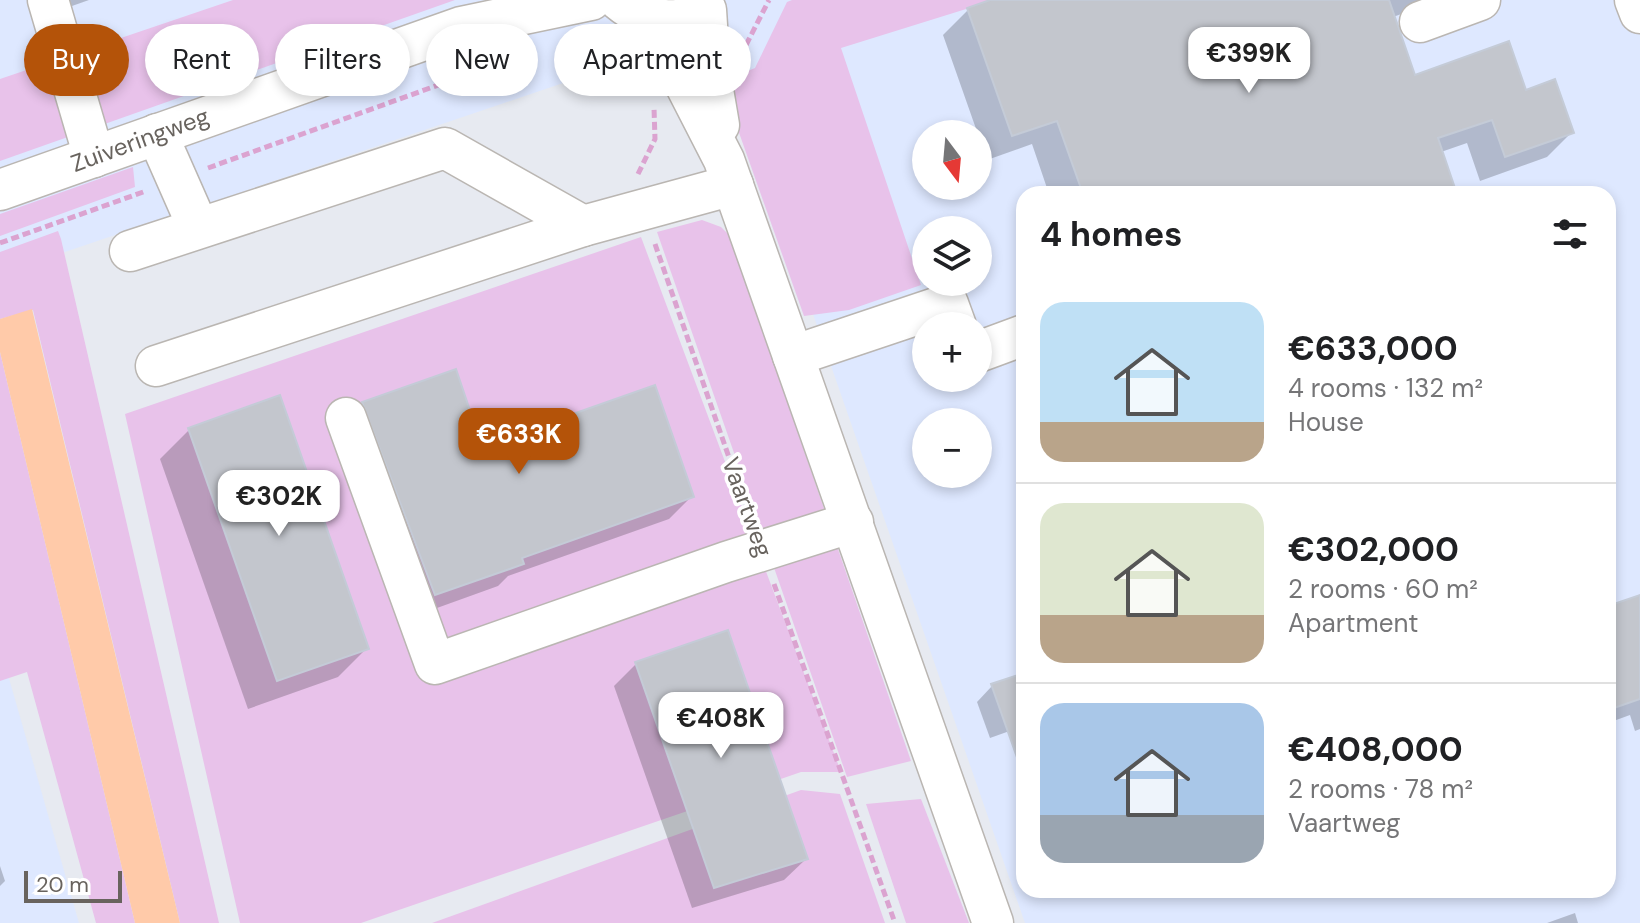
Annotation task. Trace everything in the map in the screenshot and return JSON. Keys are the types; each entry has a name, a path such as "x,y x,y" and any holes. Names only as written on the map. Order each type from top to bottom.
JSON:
{"street":[{"path":"48,0 94,157"},
{"name":"Zuiveringweg","path":"466,24 503,0"},
{"name":"Zuiveringweg","path":"475,24 591,0"},
{"path":"619,0 633,12 658,21 683,20 710,5 710,72 729,173"},
{"path":"1420,22 1480,0"},
{"path":"1635,0 1640,13"},
{"path":"658,21 729,173 993,923"},
{"name":"Zuiveringweg","path":"0,190 426,39"},
{"path":"157,134 198,227"},
{"path":"130,251 445,148 583,226"},
{"path":"156,366 643,208 729,173"},
{"path":"924,312 948,304 951,312"},
{"path":"793,356 912,316"},
{"path":"992,347 1016,338"},
{"path":"346,418 435,664 853,522"}],"path":[{"path":"751,37 769,0"},
{"path":"0,243 544,47"},
{"name":"Vaartweg","path":"651,101 655,139 641,163 634,185 895,923"}],"shaded area":[{"path":"0,0 1640,0 1640,923 1025,923 1016,898 1616,898 1616,186 1016,186 1016,897 744,116 696,96 751,96 751,24 554,24 554,86 538,91 538,24 426,24 426,96 525,96 0,274"},
{"path":"233,0 455,0 387,24 275,24 275,64 259,69 259,24 162,24"},
{"path":"995,0 841,48 912,258 912,288 849,310 804,316 737,127 733,96 751,96 751,70 755,68 787,2"},
{"path":"145,30 145,96 184,96 0,161 0,79 24,71 24,96 129,96 129,35"},
{"path":"133,167 135,187 0,236 0,214"},
{"path":"702,220 721,227 730,236 911,761 847,777 657,232"},
{"path":"58,231 219,923 180,923 33,310 0,319 0,252"},
{"path":"641,237 841,772 801,772 361,923 240,923 125,414"},
{"path":"32,309 180,923 135,923 0,352 0,319"},
{"path":"0,352 135,923 96,923 27,672 0,681"},
{"path":"0,647 79,923 0,923"},
{"path":"801,790 840,794 885,923 432,923"},
{"path":"921,799 969,923 906,923 866,804"}],"building":[{"path":"990,0 1389,0 1415,75 1509,41 1526,90 1555,79 1574,133 1505,157 1492,120 1438,138 1454,186 1080,186 1057,121 1012,136 967,8"},
{"path":"456,369 482,446 655,385 694,497 522,558 524,564 435,595 362,402"},
{"path":"280,395 369,649 277,681 188,428"},
{"path":"1640,595 1640,699 1616,707 1616,603"},
{"path":"728,630 808,859 714,888 635,662"},
{"path":"1016,676 1016,755 991,684"}]}
